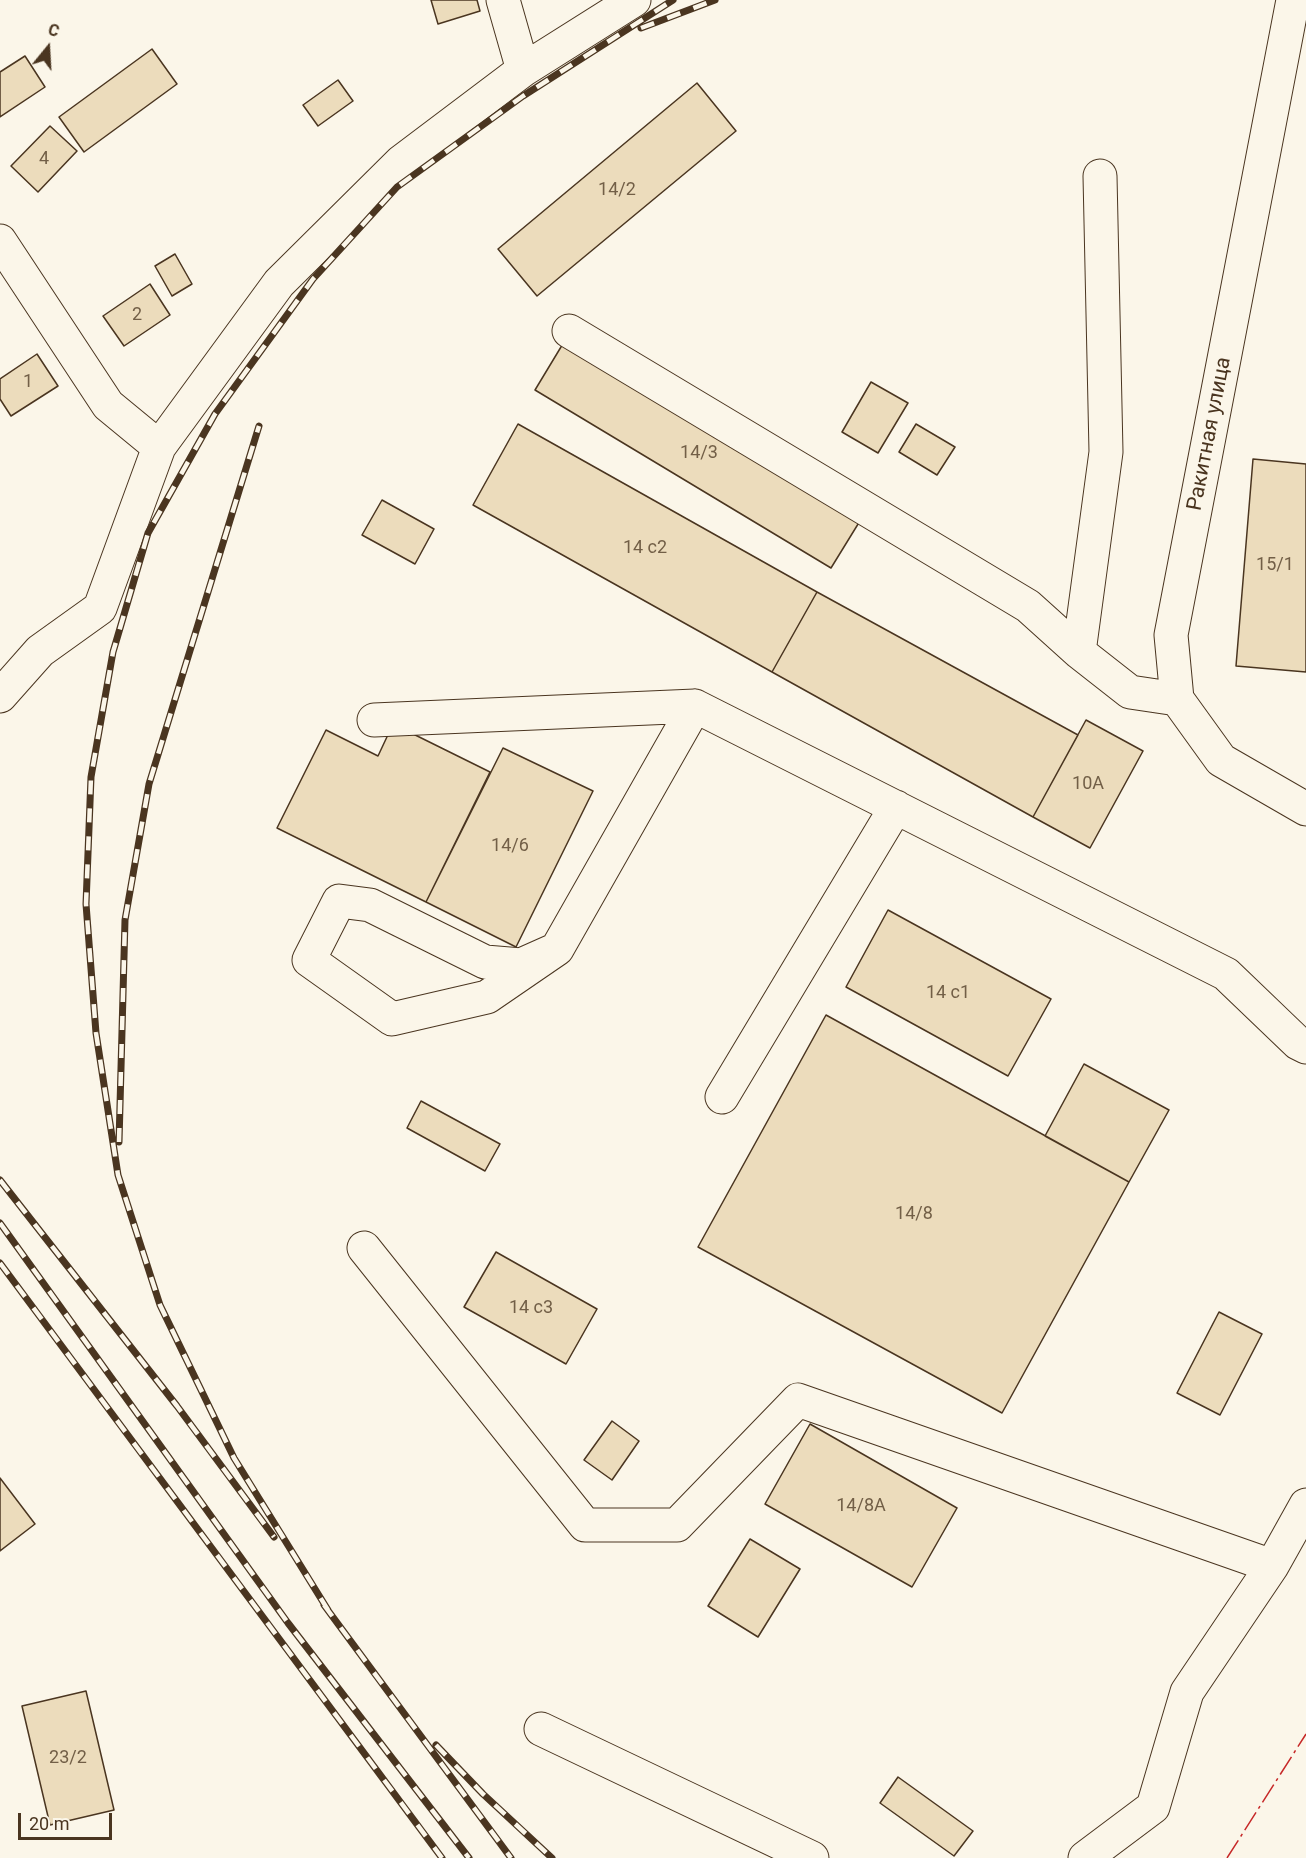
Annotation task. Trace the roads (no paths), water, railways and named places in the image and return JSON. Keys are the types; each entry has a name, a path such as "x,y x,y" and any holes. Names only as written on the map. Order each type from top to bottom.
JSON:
{"street":[{"path":"503,0 523,70"},
{"path":"0,696 40,651 100,608 159,447 279,283 401,162 523,70 634,0"},
{"name":"Ракитная улица","path":"1177,699 1171,635 1293,0"},
{"path":"1079,652 1106,452 1100,176"},
{"path":"0,241 108,405 159,447"},
{"path":"569,331 1028,606 1079,652 1130,692 1177,699 1221,760 1306,809"},
{"path":"557,949 520,965 485,962 370,905 339,901 309,960 392,1019 487,997 557,949 695,706"},
{"path":"374,720 695,706 1226,974 1306,1047"},
{"path":"722,1097 896,807"},
{"path":"364,1248 585,1524 677,1525 798,1400 1272,1566"},
{"path":"1085,1858 1152,1807 1187,1692 1272,1566 1306,1505"},
{"path":"541,1729 812,1858"}],"railway":[{"path":"328,1610 234,1458 160,1305 118,1175 96,1033 86,904 91,777 113,652 148,533 215,414 313,279 397,187 523,96 673,0"},
{"path":"641,28 715,0"},
{"path":"119,1142 125,920 149,784 259,426"},
{"path":"0,1180 177,1406 274,1537"},
{"path":"0,1223 288,1623 469,1858"},
{"path":"0,1263 442,1858"},
{"path":"324,1605 511,1858"},
{"path":"436,1745 483,1794 552,1858"}]}
